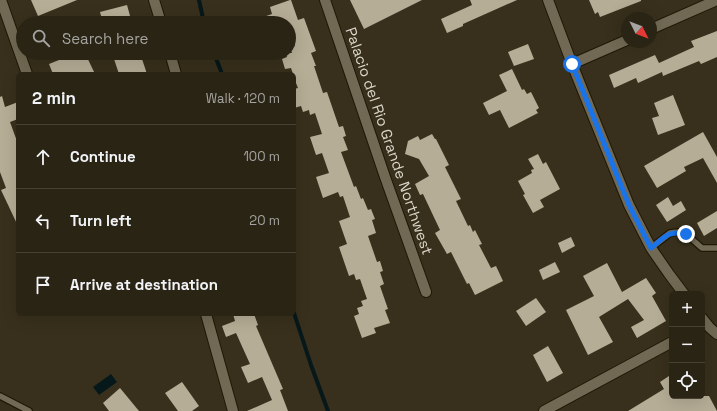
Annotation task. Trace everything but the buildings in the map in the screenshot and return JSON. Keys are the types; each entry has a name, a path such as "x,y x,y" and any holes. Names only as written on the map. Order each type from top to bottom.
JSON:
{"street":[{"path":"1,0 16,43"},
{"path":"154,0 159,16"},
{"name":"Palacio del Rio Grande Northwest","path":"325,0 426,292"},
{"path":"548,0 629,205 651,248 682,291"},
{"path":"657,26 717,0"},
{"path":"572,64 621,43"},
{"path":"22,60 26,72"},
{"path":"172,60 175,72"},
{"path":"207,316 233,411"},
{"path":"544,411 669,344"}],"lane":[{"path":"651,248 670,233 678,232 686,234 702,248 717,248"},
{"path":"0,396 30,411"}],"shaded area":[{"path":"111,374 117,382 99,395 93,387"}],"waterway":[{"path":"199,0 202,16"},
{"path":"217,60 221,72"},
{"path":"295,316 328,411"}],"route":[{"path":"572,64 629,205 651,248 670,233 678,232 686,234"}]}
